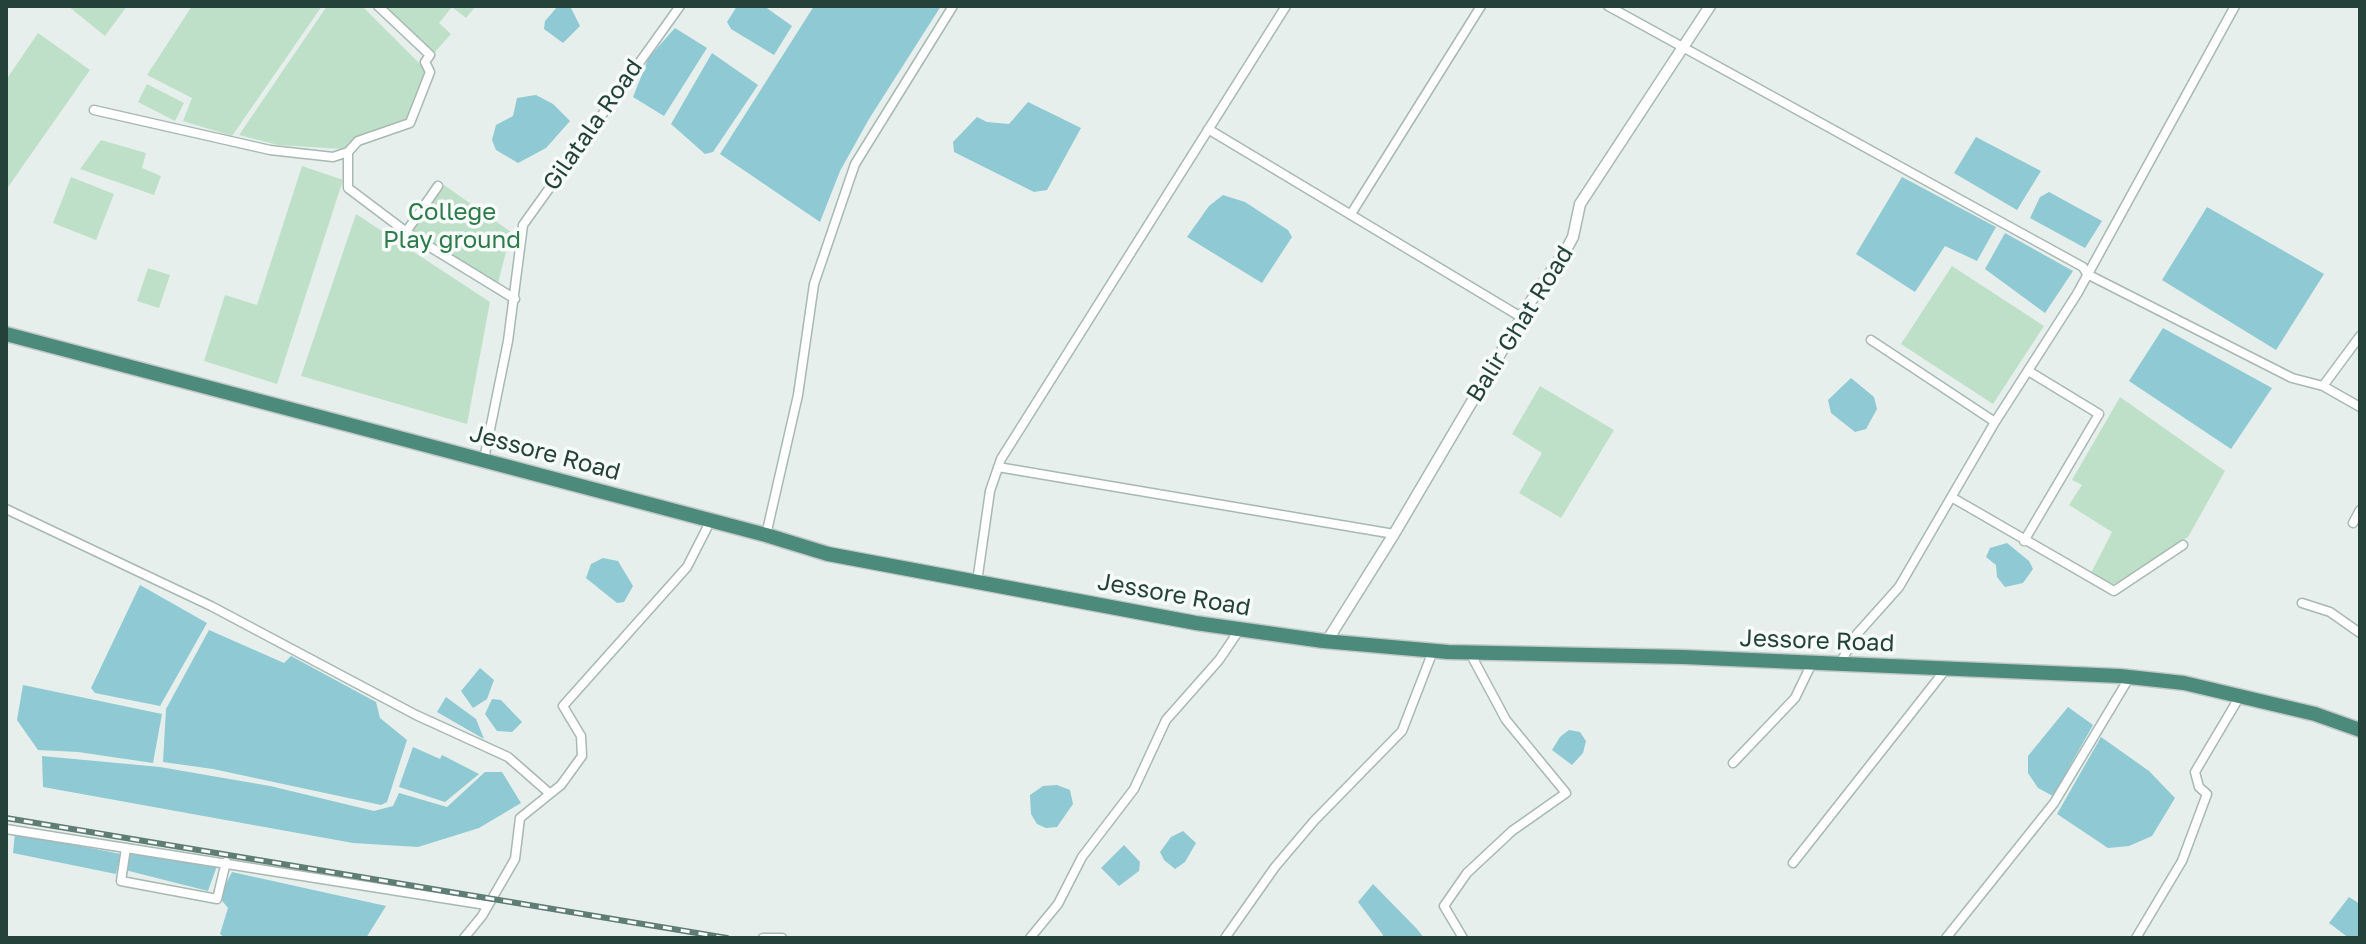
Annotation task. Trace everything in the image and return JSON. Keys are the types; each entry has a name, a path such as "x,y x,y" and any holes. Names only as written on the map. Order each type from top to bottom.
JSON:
{"highway":[{"name":"Jessore Road","path":"6,334 484,459 828,554 1240,629 1325,641 1470,653 1840,664 2129,677 2184,683 2315,714 2360,730"}],"street":[{"path":"94,110 270,150 333,157 348,152 358,141 410,123 430,72 425,62 430,55 378,6"},
{"name":"Gilatala Road","path":"484,459 515,299 523,225 680,6"},
{"path":"766,535 798,395 814,284 855,164 953,6"},
{"path":"977,582 990,491 998,467 1031,407 1286,6"},
{"path":"1351,214 1481,6"},
{"path":"1608,6 2083,267 2087,274 2292,378 2323,386 2360,407"},
{"name":"Balir Ghat Road","path":"1325,641 1392,534 1520,316 1573,237 1580,204 1708,6"},
{"path":"1840,664 1857,634 1899,587 1995,422 2030,372 2235,6"},
{"path":"1208,129 1520,316"},
{"path":"348,152 348,188 406,232 515,299"},
{"path":"406,232 438,186"},
{"path":"2323,386 2360,336"},
{"path":"1871,340 1995,422"},
{"path":"2024,541 2099,414 2030,372"},
{"path":"998,467 1392,534"},
{"path":"1953,498 2114,591 2183,545"},
{"path":"6,509 211,606 416,715 508,757 548,792"},
{"path":"2353,523 2360,510"},
{"path":"464,938 515,859 520,818 548,792 561,785 582,756 581,736 563,706 687,567 711,520"},
{"path":"2302,603 2330,612 2360,633"},
{"path":"1030,938 1058,904 1082,857 1134,789 1166,720 1219,660 1240,629"},
{"path":"1225,938 1275,867 1314,821 1402,731 1433,651"},
{"path":"1463,938 1444,906 1467,873 1512,831 1566,793 1506,720 1470,653"},
{"path":"1733,763 1795,698 1812,663"},
{"path":"1793,863 1946,669"},
{"path":"1946,938 2054,803 2129,677"},
{"path":"2136,938 2182,861 2207,794 2199,787 2195,772 2240,696"},
{"path":"6,829 486,905"},
{"path":"126,848 121,881 217,899 226,862"},
{"path":"763,938 782,938"}],"green space":[{"path":"68,6 127,6 105,36"},
{"path":"192,6 322,6 232,136 183,121 192,98 147,75"},
{"path":"327,6 362,6 426,70 408,119 355,139 343,149 278,145 239,135"},
{"path":"476,6 466,18 452,7 439,23 451,34 434,53 384,8"},
{"path":"38,33 90,70 6,190 6,80"},
{"path":"147,84 184,103 175,121 138,102"},
{"path":"101,140 146,153 142,168 161,176 154,195 80,169"},
{"path":"302,166 343,180 277,384 204,361 225,295 257,305"},
{"path":"71,177 114,194 96,240 53,223"},
{"name":"College Play ground","path":"444,185 511,232 498,283 408,234"},
{"path":"356,214 490,302 467,424 301,376"},
{"path":"1952,266 2044,326 1993,404 1901,344"},
{"path":"148,268 170,275 159,308 137,301"},
{"path":"1540,386 1614,430 1561,518 1519,493 1542,453 1512,434"},
{"path":"2120,397 2225,471 2188,537 2113,585 2091,573 2112,532 2069,505 2082,485 2072,480"}],"water":[{"path":"558,6 571,8 580,26 563,43 544,29 545,21"},
{"path":"737,6 764,6 792,26 774,55 731,29 727,22"},
{"path":"814,6 941,6 869,119 840,171 820,222 720,154"},
{"path":"675,28 707,48 664,116 633,97 649,57"},
{"path":"712,53 758,85 713,152 705,154 671,124"},
{"path":"536,95 553,104 570,121 546,148 518,163 496,150 492,140 496,125 513,116 517,98"},
{"path":"1028,102 1081,128 1047,190 1034,192 954,152 953,142 977,117 987,122 1009,124"},
{"path":"1976,137 2041,171 2017,210 1954,173"},
{"path":"1902,177 1996,227 1977,261 1945,246 1915,292 1856,254"},
{"path":"2049,192 2102,221 2085,248 2030,218 2040,197"},
{"path":"1223,195 1245,202 1288,230 1292,237 1262,283 1187,237 1209,206"},
{"path":"2207,207 2324,274 2276,350 2162,280"},
{"path":"2005,233 2073,271 2045,313 1985,269"},
{"path":"2163,328 2272,388 2231,449 2129,381"},
{"path":"1851,378 1874,397 1877,409 1866,429 1855,432 1831,413 1828,400"},
{"path":"2007,543 2029,561 2033,569 2023,583 2005,587 1997,577 1996,565 1986,557 1990,548"},
{"path":"603,558 618,561 633,586 624,602 617,603 586,578 591,564"},
{"path":"140,585 207,623 160,706 95,693 91,688"},
{"path":"209,630 284,663 291,656 376,702 380,718 407,740 387,802 381,805 213,769 163,762 166,709"},
{"path":"480,668 494,680 487,699 473,708 461,691"},
{"path":"23,685 162,714 153,763 78,752 38,750 17,720"},
{"path":"446,697 476,719 484,739 437,712"},
{"path":"492,699 501,700 522,722 512,732 497,731 485,714"},
{"path":"2068,707 2093,725 2053,796 2038,788 2028,773 2028,756"},
{"path":"1569,730 1580,732 1586,741 1583,753 1572,765 1552,750"},
{"path":"2101,737 2149,771 2175,798 2152,836 2129,846 2108,848 2057,814"},
{"path":"413,747 440,759 442,755 479,774 445,802 399,787"},
{"path":"42,756 160,767 270,786 374,811 393,806 399,793 447,807 485,772 502,772 521,803 479,828 418,847 353,843 43,787"},
{"path":"1057,785 1070,790 1073,804 1057,827 1046,828 1037,824 1031,814 1030,795 1043,786"},
{"path":"1183,831 1196,843 1185,862 1175,869 1160,852 1171,837"},
{"path":"15,833 121,854 116,874 13,853"},
{"path":"1124,845 1140,862 1139,871 1119,886 1101,868"},
{"path":"131,850 217,866 208,891 125,870"},
{"path":"232,872 386,906 366,938 225,938 220,934 228,908 219,897"},
{"path":"1373,884 1424,938 1382,938 1383,935 1358,902"},
{"path":"2349,897 2360,904 2360,938 2349,938 2329,923"}],"railway":[{"path":"6,818 727,938"}]}
